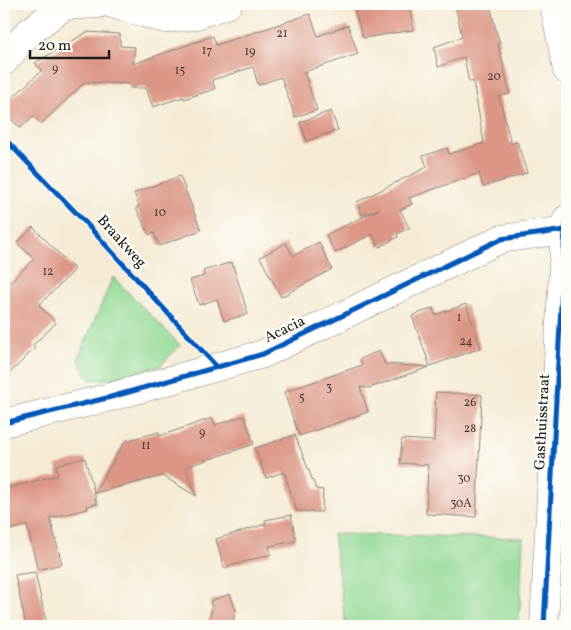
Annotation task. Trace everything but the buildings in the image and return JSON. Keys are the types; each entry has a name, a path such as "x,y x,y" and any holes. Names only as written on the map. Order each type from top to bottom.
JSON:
{"street":[{"path":"4,61 29,32 63,5 98,4"},
{"path":"112,4 165,19 193,16 228,4"},
{"path":"554,4 567,70"},
{"name":"Acacia","path":"4,423 111,397 263,354 501,239 566,225"},
{"name":"Gasthuisstraat","path":"544,626 566,225"}],"green space":[{"path":"113,277 180,345 160,366 110,379 90,380 84,373 78,359"},
{"path":"333,534 523,538 519,626 346,626"}],"cycle path":[{"name":"Braakweg","path":"4,138 83,220 216,366"},
{"path":"544,626 567,219"},
{"path":"4,423 111,397 263,354 501,239 565,230"}]}
